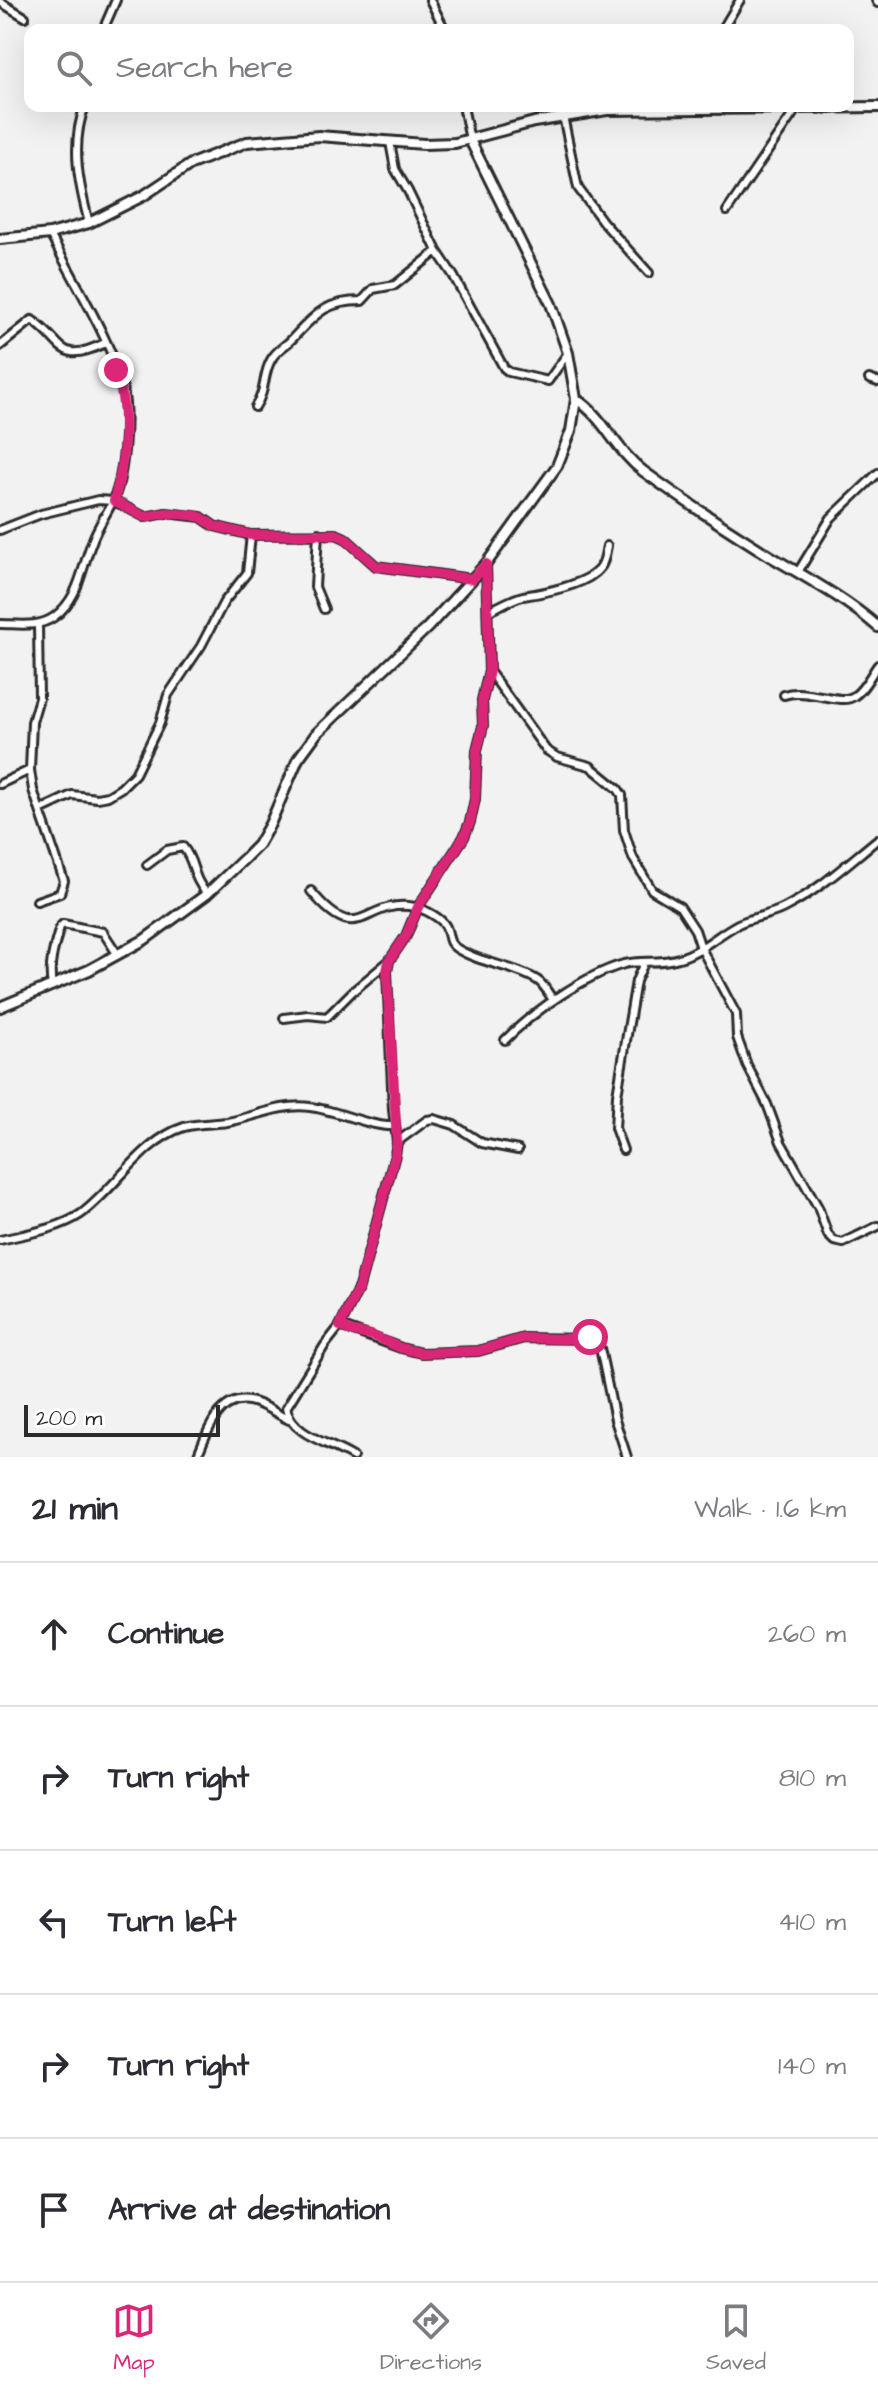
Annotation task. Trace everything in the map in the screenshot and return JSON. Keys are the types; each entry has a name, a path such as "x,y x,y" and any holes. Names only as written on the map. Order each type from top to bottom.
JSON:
{"main road":[{"path":"854,107 878,107"},
{"path":"0,239 50,234 89,223 143,196 191,164 247,142 319,136 424,144 470,140 563,116 592,112"},
{"path":"0,1007 118,956 144,940 207,894 258,845 298,759 317,733 428,627 486,564 557,466 571,431 576,399 568,353 551,304 470,140"},
{"path":"576,399 588,407 619,449 638,467 710,519 798,572 878,627"}],"street":[{"path":"106,24 116,0"},
{"path":"430,0 442,24"},
{"path":"726,24 740,0"},
{"path":"0,2 25,17"},
{"path":"83,112 77,163 79,189 89,223"},
{"path":"464,112 470,140"},
{"path":"727,211 744,181 794,112"},
{"path":"563,116 578,188 610,231 649,273"},
{"path":"390,142 395,169 437,251 504,368 509,372 548,381 568,353"},
{"path":"0,624 38,624 54,617 73,595 84,573 91,543 114,501 122,472 124,396 105,343 50,234"},
{"path":"255,407 262,396 273,357 302,325 325,308 362,301 373,289 395,285 437,251"},
{"path":"0,346 32,320 56,344 70,352 88,351 105,343"},
{"path":"869,379 878,382"},
{"path":"798,572 831,518 878,473"},
{"path":"0,530 70,506 98,500 114,501 145,517 166,513 191,515 201,517 214,526 251,535 336,534 345,538 376,566 472,579"},
{"path":"318,533 315,587 324,609"},
{"path":"40,810 72,795 108,796 135,774 160,723 168,695 201,646 224,602 247,573 251,535"},
{"path":"489,611 508,601 551,592 590,576 598,571 604,561 607,546"},
{"path":"284,1018 308,1015 327,1017 389,961 470,822 475,799 477,750 483,726 482,700 489,671 486,564"},
{"path":"37,901 60,893 64,888 30,770 32,722 39,698 38,624"},
{"path":"784,695 804,691 846,699 854,697 878,665"},
{"path":"489,671 546,750 557,757 590,766 622,795 624,830 642,876 652,890 685,913 736,1014 739,1047 767,1104 781,1142 810,1191 828,1235 834,1241 843,1243 878,1226"},
{"path":"0,784 30,770"},
{"path":"505,1040 524,1021 553,1000 613,969 625,964 679,959 741,923 783,909 878,839"},
{"path":"147,865 167,850 183,847 192,860 196,882 207,894"},
{"path":"311,891 337,918 350,921 400,906 418,907 442,922 453,946 537,980 553,1000"},
{"path":"52,985 52,959 63,924 103,932 118,956"},
{"path":"289,1420 286,1408 340,1326 359,1287 397,1142 387,972 389,961"},
{"path":"623,1150 615,1128 617,1095 636,981 644,962"},
{"path":"0,1240 62,1223 81,1214 154,1146 183,1127 223,1123 299,1106 394,1126"},
{"path":"397,1142 427,1120 434,1119 454,1125 482,1143 518,1150"},
{"path":"340,1326 421,1353 478,1351 524,1338 594,1339 600,1348 615,1420 627,1457"},
{"path":"197,1457 212,1422 224,1408 237,1401 253,1402 353,1457"}],"route":[{"path":"116,370 124,396 122,472 114,501 145,517 166,513 191,515 201,517 214,526 251,535 336,534 345,538 376,566 390,569 472,579 486,564 489,671 482,700 483,726 477,750 475,799 464,837 418,907 406,936 389,961 393,1110 397,1142 359,1287 340,1326 421,1353 478,1351 524,1338 590,1337"}]}
